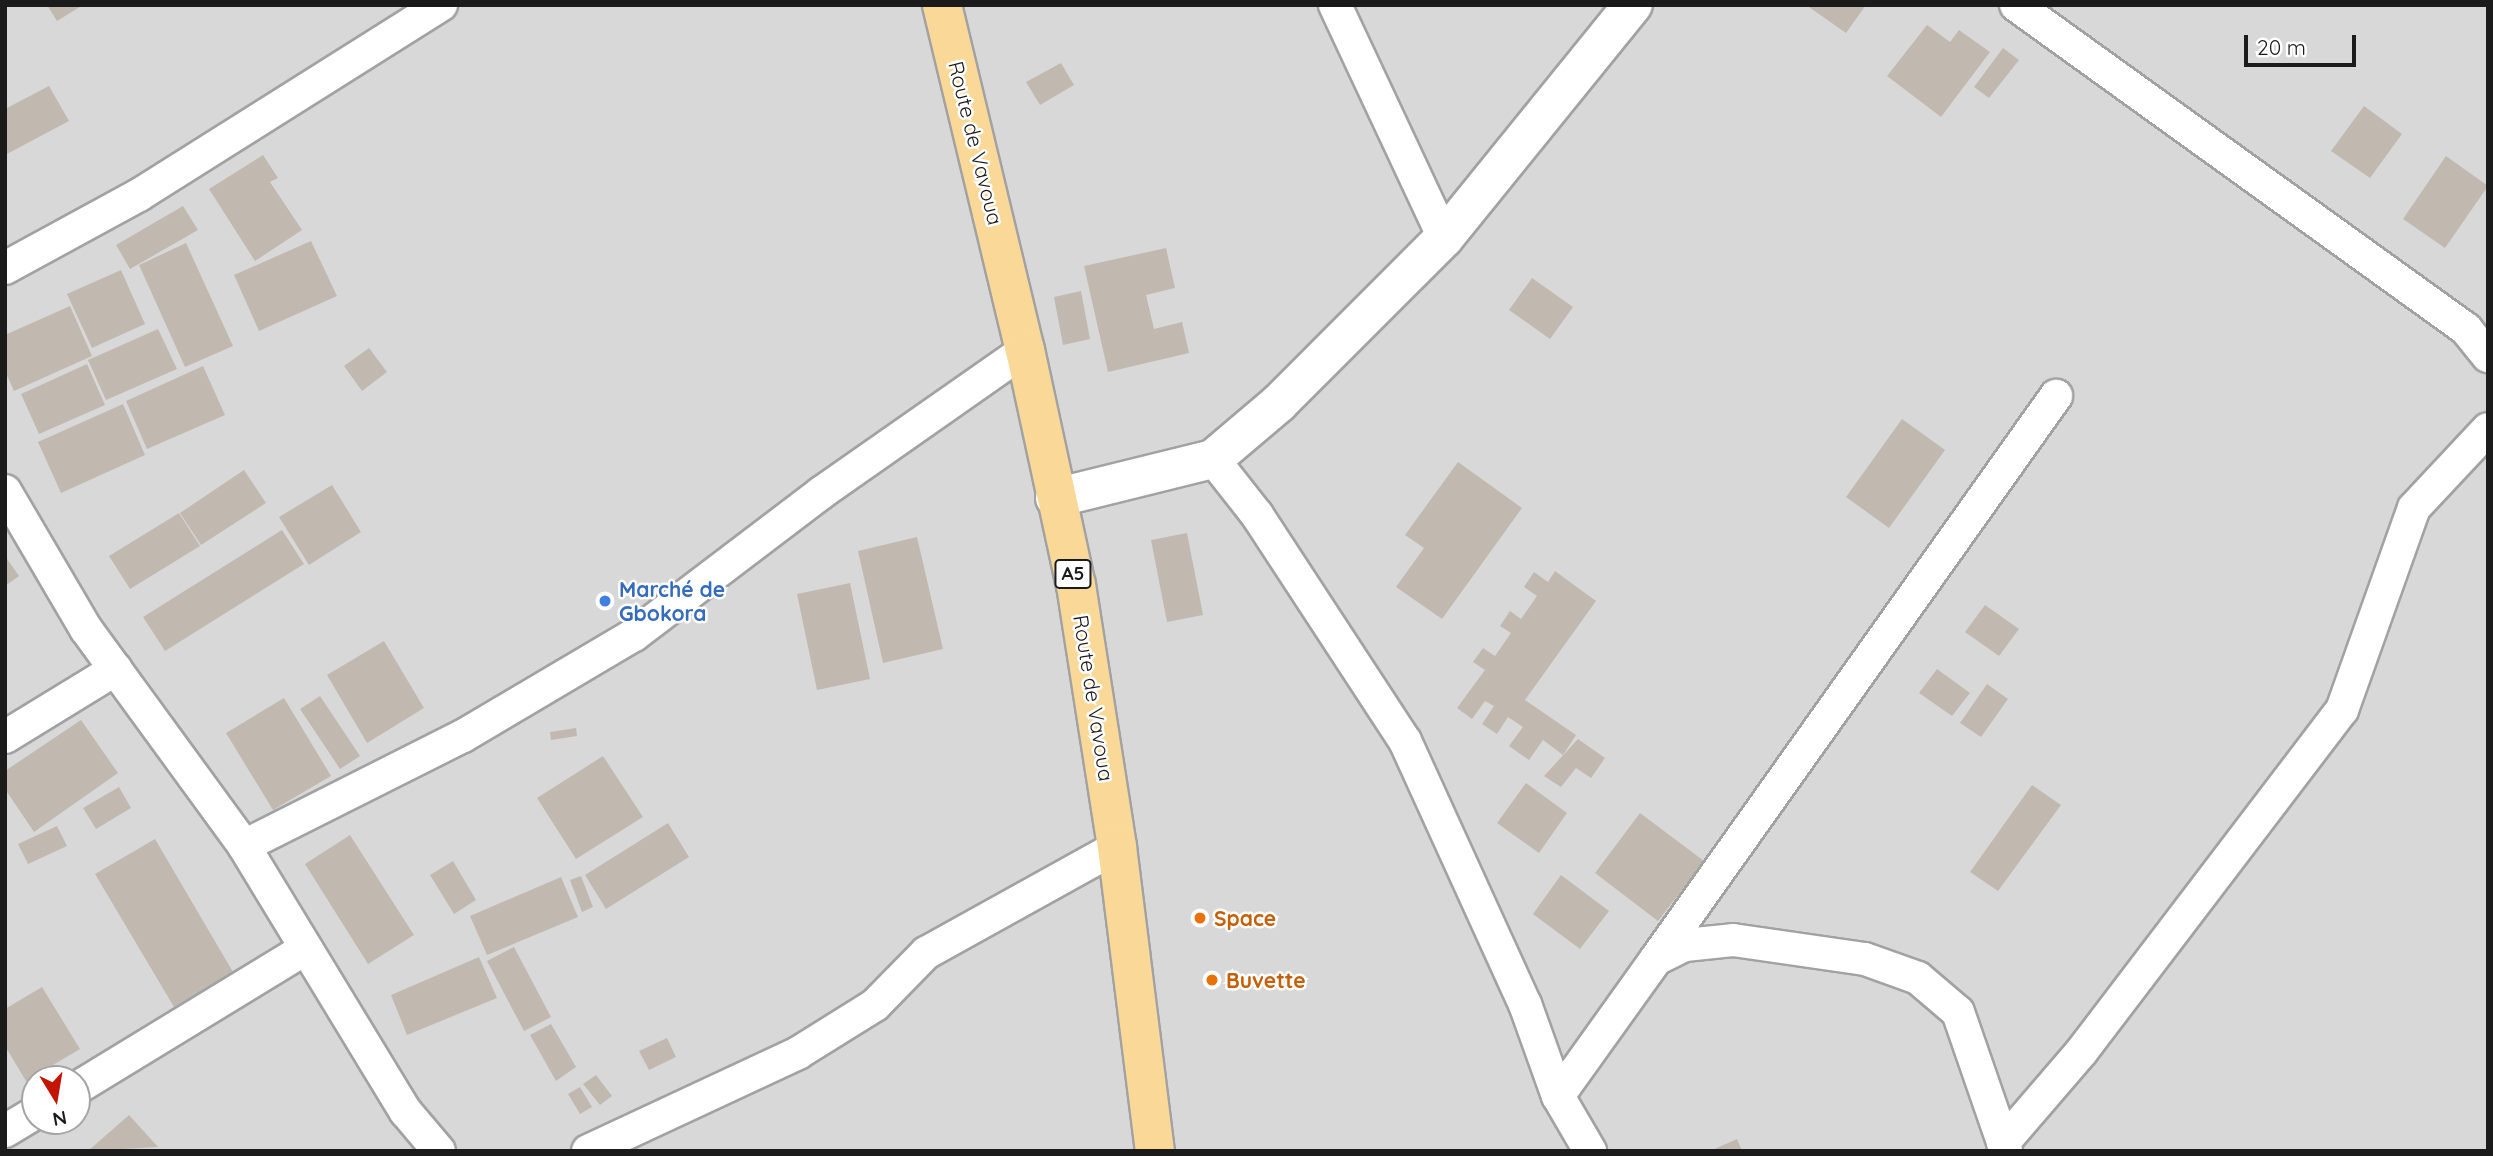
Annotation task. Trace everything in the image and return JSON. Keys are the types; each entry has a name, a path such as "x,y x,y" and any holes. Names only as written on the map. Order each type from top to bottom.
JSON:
{"main road":[{"name":"Route de Vavoua","path":"942,5 1025,350 1076,586 1118,846 1155,1151"}],"street":[{"path":"5,268 138,195 441,5"},
{"path":"1335,5 1444,239"},
{"path":"1055,498 1213,459 1279,403 1444,239 1633,5"},
{"path":"2016,5 2477,328 2488,355"},
{"path":"244,846 463,736 626,640 821,493 1025,350"},
{"path":"1558,1096 2056,396"},
{"path":"2004,1147 2082,1051 2342,709 2414,508 2488,429"},
{"path":"1213,459 1257,516 1405,741 1525,1004 1558,1096 1590,1151"},
{"path":"5,491 41,557 116,669 244,846 406,1112 439,1151"},
{"path":"5,737 116,669"},
{"path":"588,1151 798,1053 876,1005 926,953 1118,846"},
{"path":"1656,959 1685,945 1733,940 1866,959 1918,978 1958,1012 2004,1147"},
{"path":"91,1079 306,948"},
{"path":"5,1131 21,1121"}],"shaded area":[{"path":"5,5 2488,5 2488,1151 5,1151"}],"building":[{"path":"47,5 83,5 57,21"},
{"path":"1806,5 1866,5 1846,33"},
{"path":"1927,25 1950,42 1959,30 1990,52 1941,117 1887,76"},
{"path":"2003,48 2019,60 1989,98 1974,87"},
{"path":"1061,63 1074,85 1040,105 1026,82"},
{"path":"49,86 69,121 5,155 5,109"},
{"path":"2364,106 2402,134 2370,178 2331,151"},
{"path":"263,155 278,178 270,182 302,230 255,261 209,189"},
{"path":"2446,156 2488,186 2445,248 2403,219"},
{"path":"183,206 198,230 130,269 116,245"},
{"path":"311,241 337,296 259,331 234,275"},
{"path":"186,243 233,346 185,367 139,265"},
{"path":"1166,248 1175,288 1146,295 1154,329 1182,322 1189,353 1108,372 1084,266"},
{"path":"121,270 145,324 92,348 67,294"},
{"path":"1532,278 1573,307 1550,339 1509,310"},
{"path":"1081,291 1090,339 1063,345 1054,297"},
{"path":"70,306 92,356 14,391 5,371 5,335"},
{"path":"158,329 177,369 106,400 88,360"},
{"path":"369,348 387,372 362,391 344,366"},
{"path":"87,364 105,405 39,434 21,394"},
{"path":"203,366 225,415 147,449 126,401"},
{"path":"123,404 145,455 61,493 38,442"},
{"path":"1902,419 1945,450 1889,528 1846,497"},
{"path":"1458,462 1522,508 1442,619 1396,587 1424,548 1405,535"},
{"path":"244,470 266,503 201,545 180,513"},
{"path":"332,485 361,532 309,565 279,517"},
{"path":"179,513 200,546 130,589 109,556"},
{"path":"282,530 304,564 165,651 143,617"},
{"path":"1187,533 1203,615 1167,622 1151,540"},
{"path":"917,537 943,649 883,663 858,551"},
{"path":"5,556 19,576 5,586"},
{"path":"1555,571 1596,601 1525,700 1576,735 1563,755 1543,740 1529,760 1509,746 1523,727 1508,717 1497,734 1482,724 1494,706 1485,701 1472,719 1457,708 1485,670 1473,662 1483,648 1495,656 1511,633 1500,626 1510,611 1521,619 1537,596 1524,587 1534,572 1548,582"},
{"path":"850,583 870,679 817,690 797,594"},
{"path":"1985,605 2019,629 1999,656 1965,632"},
{"path":"384,641 424,708 367,743 327,675"},
{"path":"1937,669 1970,693 1952,716 1919,693"},
{"path":"1987,684 2008,699 1981,737 1960,723"},
{"path":"320,696 360,756 340,769 300,709"},
{"path":"284,698 331,776 273,810 226,733"},
{"path":"81,720 118,773 34,832 5,789 5,771"},
{"path":"576,728 577,736 551,740 550,732"},
{"path":"1578,739 1605,758 1591,778 1576,768 1561,787 1544,776"},
{"path":"603,756 643,817 576,859 537,798"},
{"path":"1526,783 1567,813 1539,853 1497,823"},
{"path":"2032,785 2061,805 1998,891 1970,872"},
{"path":"119,787 131,808 96,829 83,808"},
{"path":"1640,813 1704,861 1658,921 1595,873"},
{"path":"668,823 689,857 606,909 585,875"},
{"path":"57,826 67,846 28,864 18,844"},
{"path":"350,835 414,935 368,964 305,864"},
{"path":"155,839 233,972 174,1007 95,874"},
{"path":"453,861 476,900 454,914 430,875"},
{"path":"1561,875 1609,911 1580,949 1533,914"},
{"path":"581,876 593,907 582,912 570,880"},
{"path":"561,877 578,917 487,955 470,916"},
{"path":"514,947 551,1017 524,1031 487,961"},
{"path":"479,957 497,998 407,1035 391,995"},
{"path":"42,987 80,1049 53,1065 21,1065 21,1073 5,1046 5,1009"},
{"path":"551,1024 576,1067 556,1081 530,1035"},
{"path":"667,1038 676,1057 649,1070 639,1051"},
{"path":"596,1075 612,1096 600,1105 583,1084"},
{"path":"580,1087 592,1107 580,1114 568,1094"},
{"path":"129,1115 158,1147 88,1151"},
{"path":"1737,1139 1742,1151 1710,1151"}],"place":[{"name":"Marché de Gbokora","path":"605,601"},
{"name":"Space","path":"1200,918"},
{"name":"Buvette","path":"1212,980"}]}
